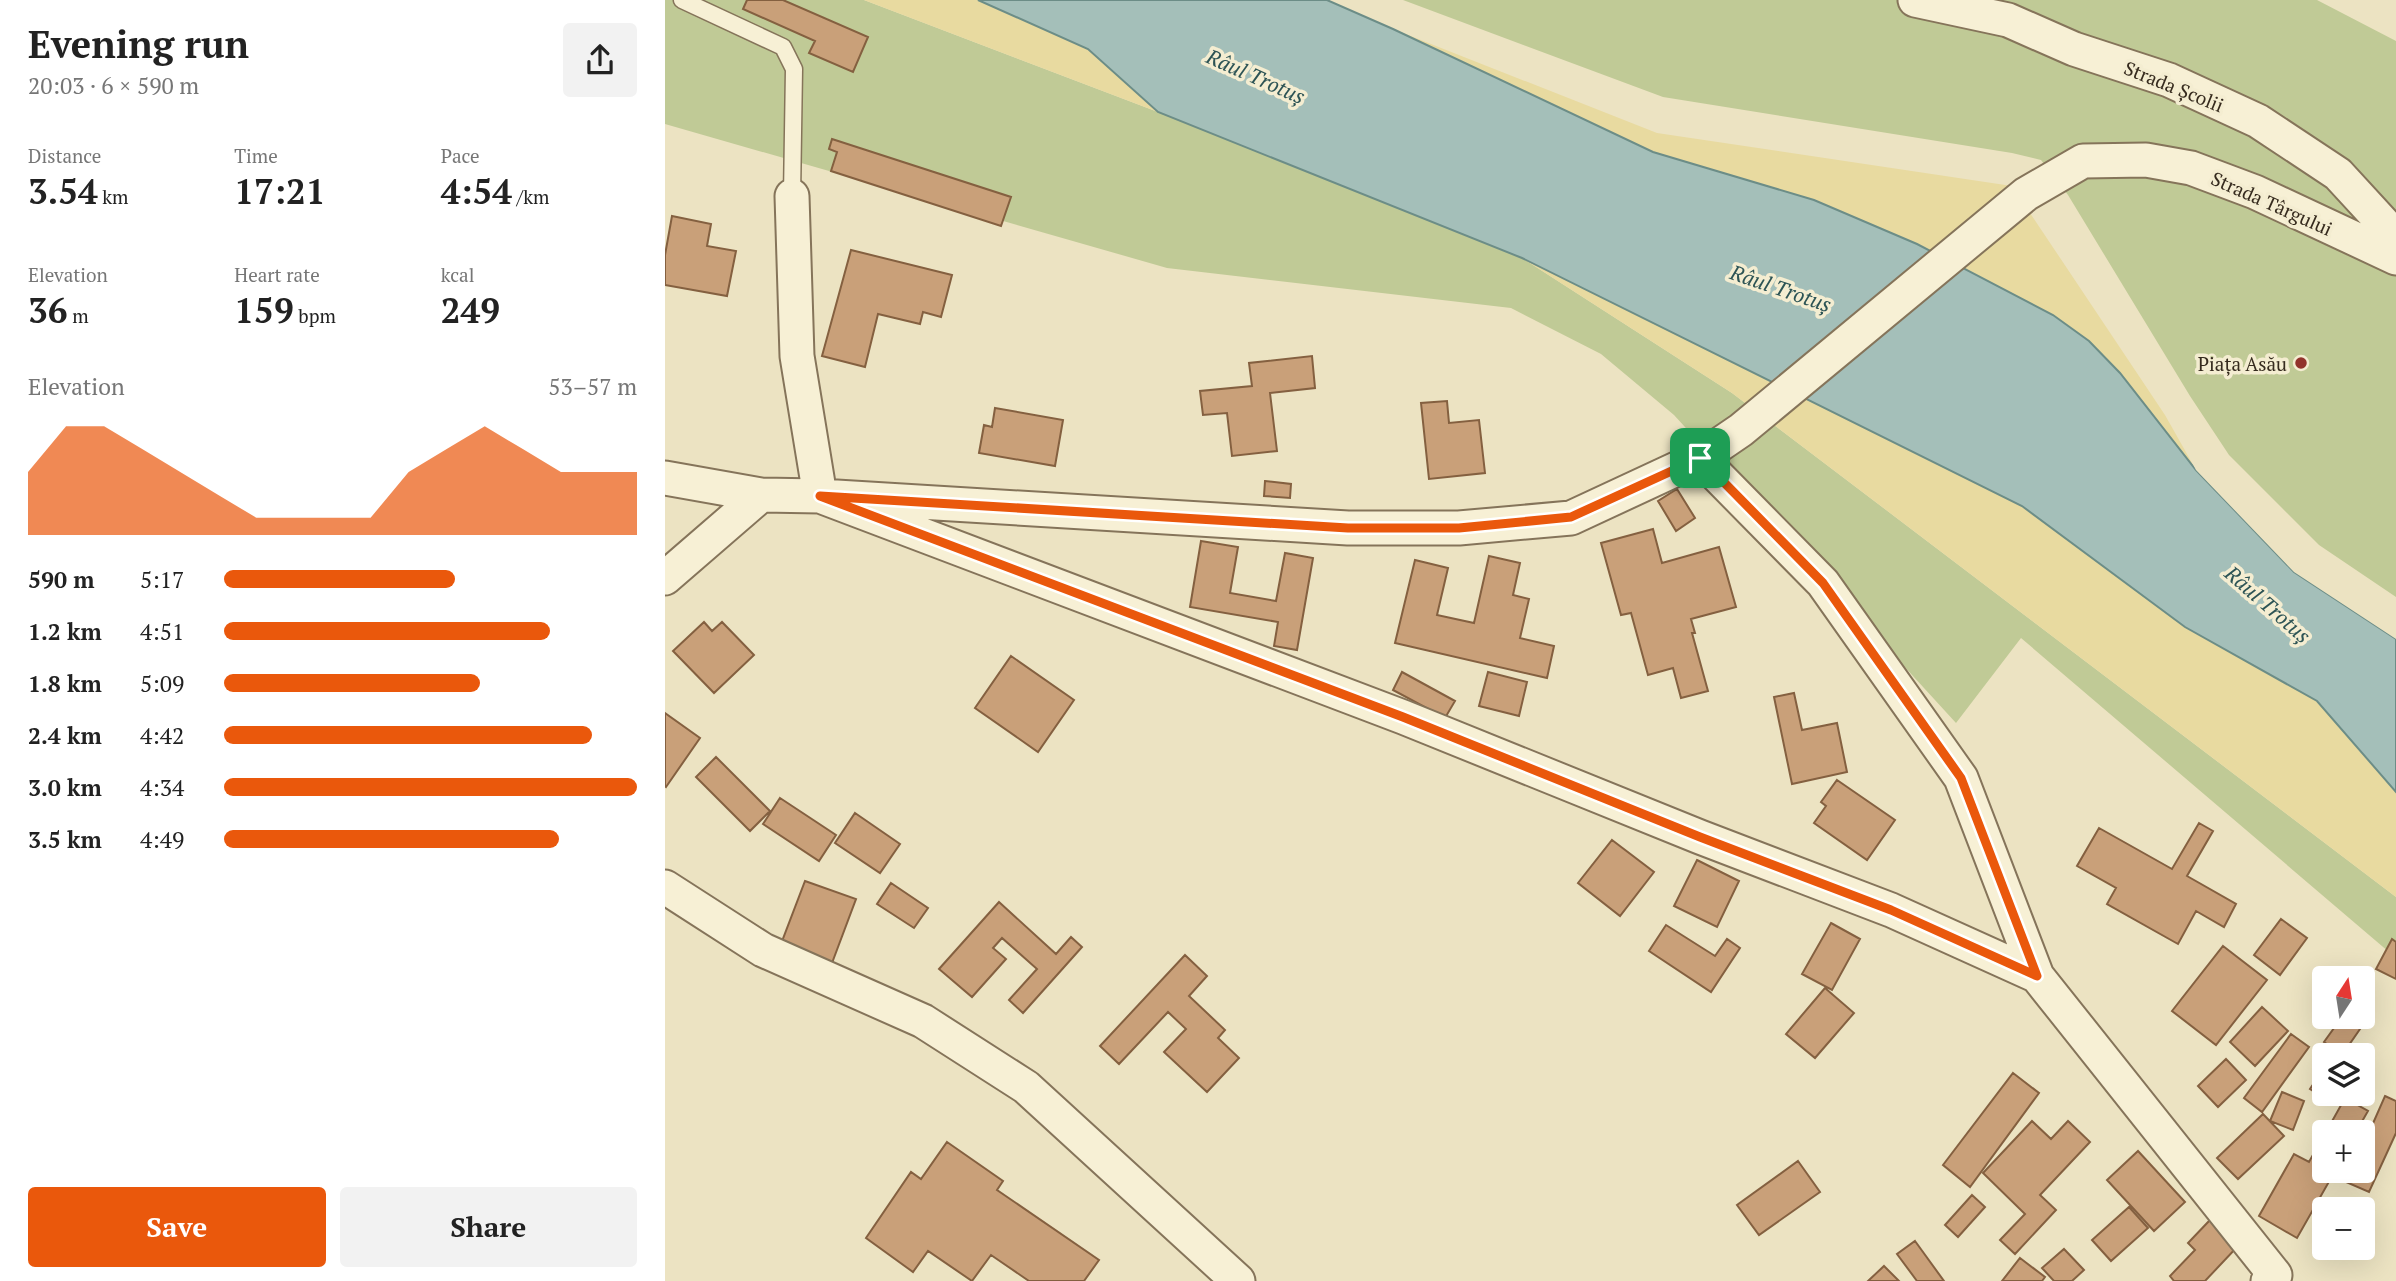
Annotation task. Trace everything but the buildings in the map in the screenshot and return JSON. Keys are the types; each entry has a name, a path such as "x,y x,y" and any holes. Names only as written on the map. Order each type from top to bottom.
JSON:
{"street":[{"name":"Strada Școlii","path":"1915,0 2008,20 2074,49 2169,80 2258,121 2338,174 2396,237"},
{"name":"Strada Târgului","path":"665,478 761,495 820,496 1348,528 1459,528 1571,517 1700,458 1741,430 2026,194 2083,161 2146,160 2191,168 2255,192 2396,258"},
{"path":"792,196 797,356 820,496 1403,717 1700,837 1891,910 2037,976"},
{"path":"1700,458 1823,583 1961,778 2037,976 2275,1279"},
{"path":"665,578 761,495"},
{"path":"665,887 764,950 923,1021 1026,1087 1238,1281"}],"lane":[{"path":"682,0 783,47 794,69 792,196"}],"green space":[{"path":"665,0 864,0 1158,112 1522,258 1732,393 2396,897 2396,958 2021,638 1956,723 1674,415 1601,354 1511,308 1167,268 665,124"},
{"path":"1403,0 2317,0 2396,41 2396,597 2319,545 2229,455 2068,195 2041,160 2012,153 1663,97"}],"sand":[{"path":"864,0 978,0 1088,49 1158,112"},
{"path":"1393,29 1657,133 2012,186 2165,415 2196,470 2120,373 1917,244 1814,200 1653,152"},
{"path":"1522,258 2022,506 2185,627 2317,701 2396,792 2396,897 1732,393"}],"water":[{"name":"Râul Trotuș","path":"978,0 1327,0 1653,152 1814,200 1917,244 2053,315 2089,341 2120,373 2196,470 2294,572 2396,639 2396,792 2317,701 2185,627 2022,506 1522,258 1158,112 1088,49"}],"pier":[{"path":"2185,449 2296,569 2396,635 2396,639 2294,572 2196,470"}],"place":[{"name":"Piața Asău","path":"2301,363"}],"route":[{"path":"1700,458 1823,583 1961,778 2037,976 1891,910 1700,837 1403,717 820,496 1348,528 1459,528 1571,517 1700,458"}]}
